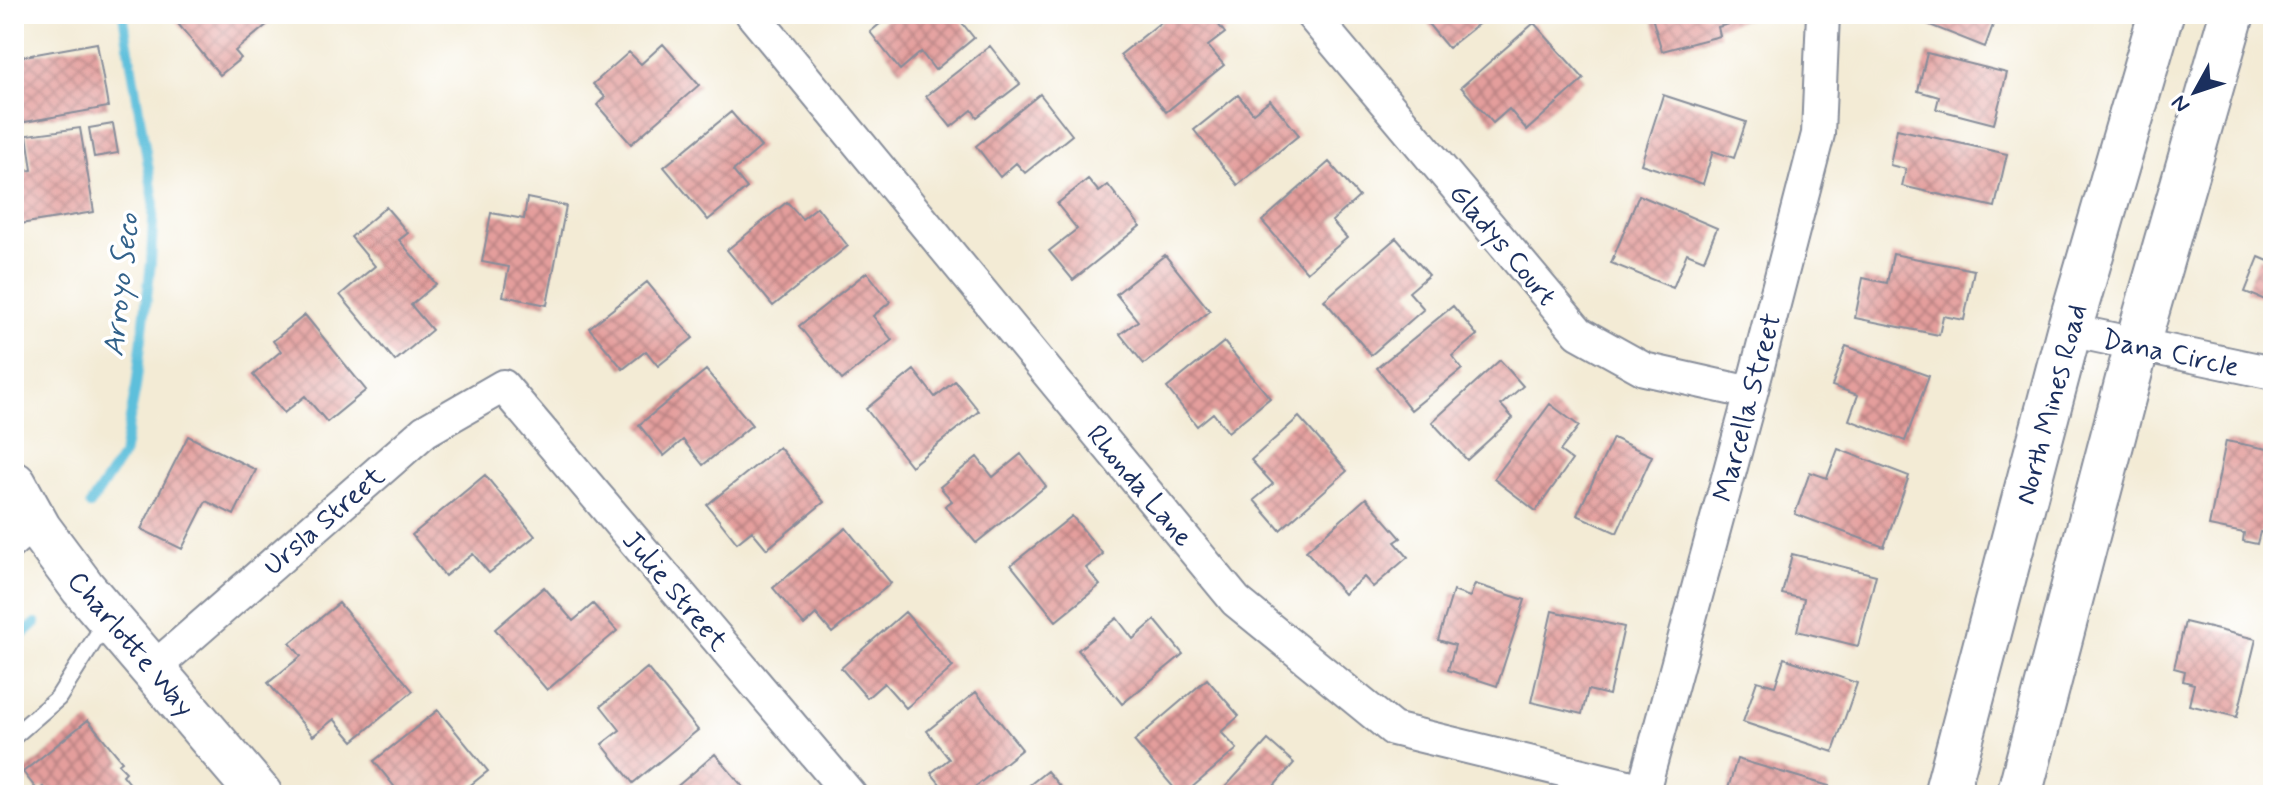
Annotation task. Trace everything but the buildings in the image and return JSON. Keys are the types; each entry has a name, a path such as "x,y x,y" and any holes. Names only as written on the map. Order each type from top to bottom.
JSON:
{"main road":[{"name":"North Mines Road","path":"1946,795 2069,330 2161,14"},
{"path":"2019,795 2137,345 2232,14"},
{"name":"Charlotte Way","path":"14,484 26,540 96,602 260,795"}],"street":[{"name":"Rhonda Lane","path":"752,14 1236,601 1393,729 1643,792"},
{"name":"Gladys Court","path":"1311,14 1579,333 1644,369 1751,393"},
{"name":"Marcella Street","path":"1643,792 1818,134 1823,14"},
{"name":"Dana Circle","path":"2069,330 2273,373"},
{"name":"Ursla Street","path":"154,668 425,431 503,386"},
{"name":"Julie Street","path":"503,386 850,795"}],"lane":[{"path":"14,736 58,698 96,602"}],"waterway":[{"name":"Arroyo Seco","path":"90,505 123,455 136,387 151,263 154,201 123,14"},
{"name":"Arroyo Seco","path":"14,642 36,623"}]}
